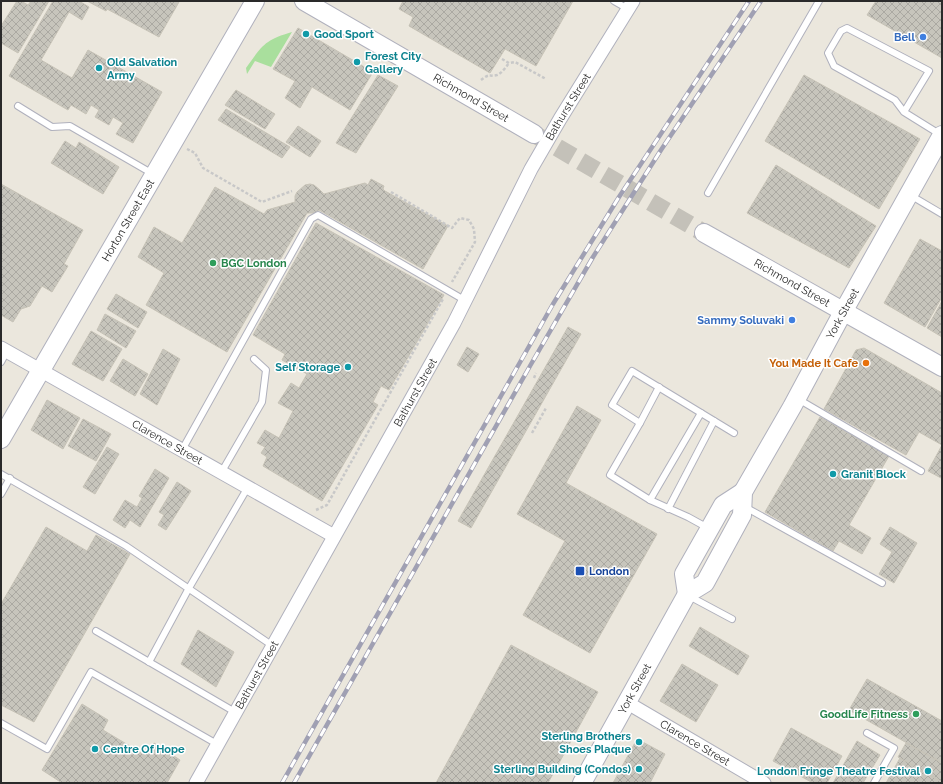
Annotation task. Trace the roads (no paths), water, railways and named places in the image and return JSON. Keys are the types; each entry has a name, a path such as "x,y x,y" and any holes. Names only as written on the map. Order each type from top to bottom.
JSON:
{"main road":[{"name":"Horton Street East","path":"1,438 255,1"},
{"name":"Richmond Street","path":"304,1 534,134"},
{"name":"York Street","path":"582,783 687,594 705,583 742,515 743,499 843,312 942,135"},
{"name":"Richmond Street","path":"704,233 942,367"},
{"name":"York Street","path":"687,594 684,574 723,505 743,499"}],"street":[{"name":"Bathurst Street","path":"196,783 466,301 531,169 560,119 631,5"},
{"name":"Clarence Street","path":"3,354 40,370 334,536"},
{"name":"Clarence Street","path":"626,702 764,783"}],"lane":[{"path":"614,1 631,5"},
{"path":"708,193 818,1"},
{"path":"904,112 929,72 847,28 841,31 828,53 834,66 895,100 904,112 942,135"},
{"path":"18,106 52,127 70,126 154,175"},
{"path":"909,194 942,214"},
{"path":"182,450 311,219 318,215 466,301"},
{"path":"221,473 262,402 266,370 254,359"},
{"path":"640,423 612,405 632,371 734,433"},
{"path":"659,387 610,475 650,500 688,517 709,529"},
{"path":"797,398 922,471"},
{"path":"650,500 701,412"},
{"path":"668,509 714,421"},
{"path":"1,474 126,546 273,646"},
{"path":"1,494 10,478"},
{"path":"149,662 188,588 248,487"},
{"path":"743,499 882,582"},
{"path":"687,594 732,619"},
{"path":"96,631 236,712"},
{"path":"1,724 47,749 91,672 217,744"},
{"path":"866,733 894,748 874,783"}],"tunnel":[{"path":"534,134 704,233"}],"railway":[{"path":"282,783 553,304 619,197 749,1"},
{"path":"294,783 593,257 661,150 761,1"}],"place":[{"name":"Good Sport","path":"306,34"},
{"name":"Bell","path":"923,37"},
{"name":"Forest City Gallery","path":"357,62"},
{"name":"Old Salvation Army","path":"99,68"},
{"name":"BGC London","path":"213,263"},
{"name":"Sammy Soluvaki","path":"792,320"},
{"name":"You Made It Cafe","path":"866,363"},
{"name":"Self Storage","path":"348,367"},
{"name":"Granit Block","path":"833,474"},
{"name":"London","path":"580,571"},
{"name":"GoodLife Fitness","path":"916,714"},
{"name":"Sterling Brothers Shoes Plaque","path":"639,742"},
{"name":"Centre Of Hope","path":"95,749"},
{"name":"Sterling Building (Condos)","path":"639,769"},
{"name":"London Fringe Theatre Festival","path":"928,771"}]}
